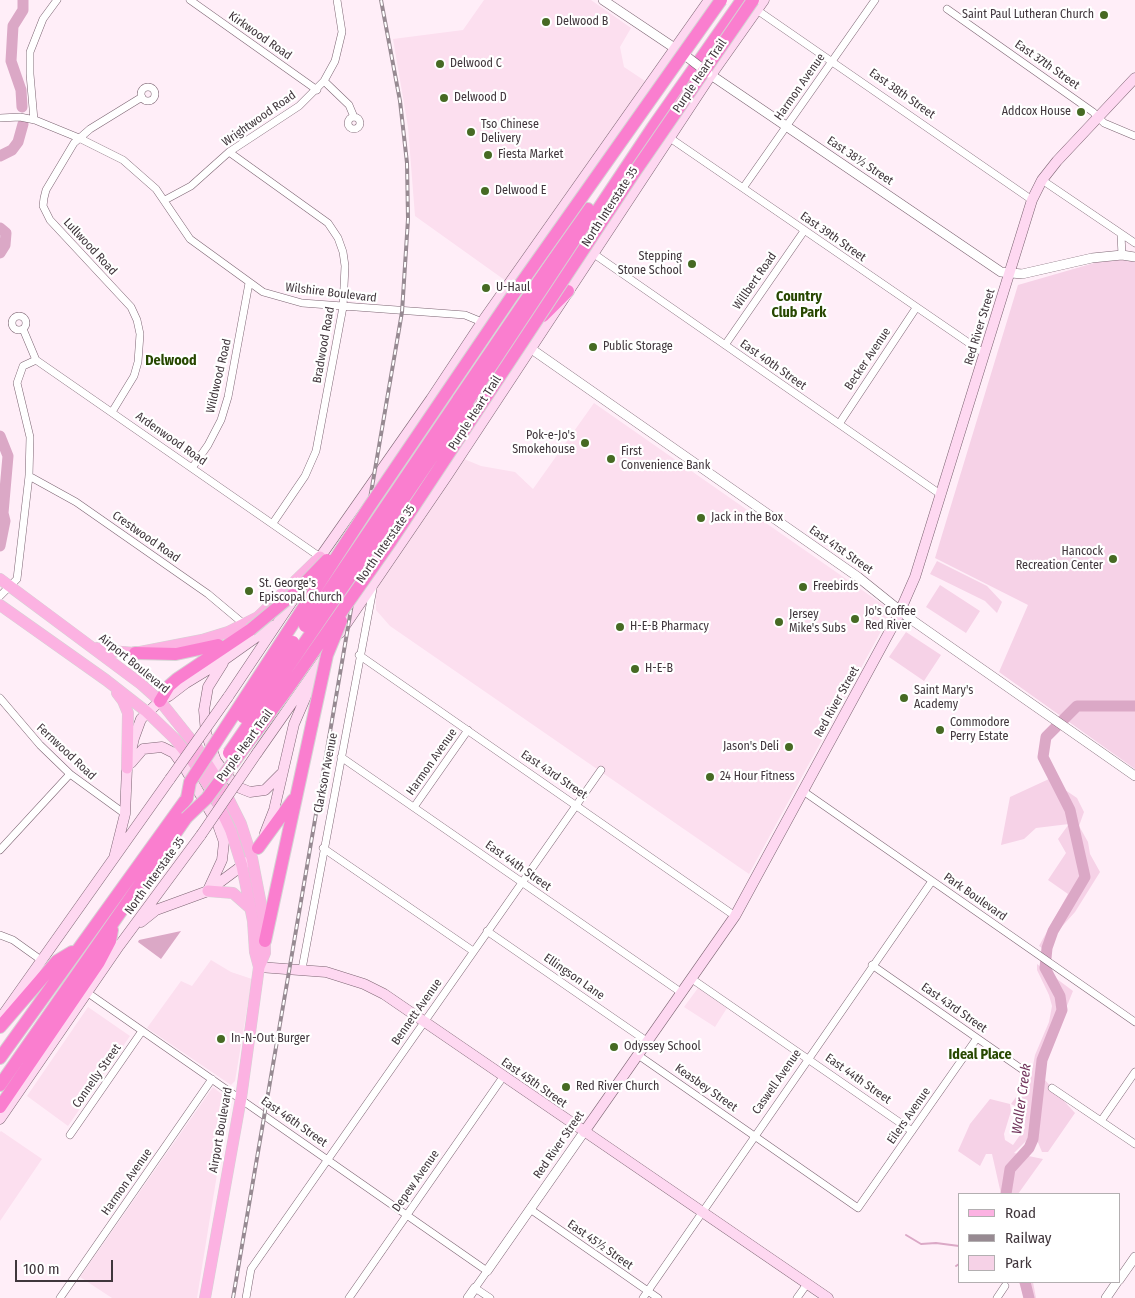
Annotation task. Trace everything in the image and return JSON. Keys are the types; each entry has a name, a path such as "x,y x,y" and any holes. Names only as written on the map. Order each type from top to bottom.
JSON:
{"highway":[{"name":"Purple Heart Trail","path":"185,800 190,782 368,507 510,299 721,0"},
{"name":"Purple Heart Trail","path":"0,1085 186,818 733,0"},
{"name":"Purple Heart Trail","path":"0,1058 185,800 462,403 480,387 653,126 742,0"},
{"name":"Purple Heart Trail","path":"186,818 207,798 286,691 391,541 632,176 755,5"},
{"path":"480,387 514,346 568,291"},
{"path":"160,701 161,695 173,682 239,637 248,627 314,574 368,507"},
{"path":"265,941 323,671 334,637 346,614 391,541"},
{"path":"135,653 191,652 239,637"},
{"path":"255,853 297,794"},
{"path":"0,1107 99,962 110,941 113,922"},
{"path":"0,1026 57,961 77,950"}],"main road":[{"path":"0,1020 228,697 320,557 431,399 482,322 678,51 709,0"},
{"name":"North Interstate 35","path":"0,1119 132,928 200,835 320,663 437,492 670,138 755,5 764,0"},
{"name":"Red River Street","path":"584,1132 735,916 901,610 914,577 1032,200 1042,180 1057,161 1135,78"},
{"path":"431,399 426,413 428,421 457,440 477,430"},
{"path":"389,459 400,454 408,455 434,472 437,492"},
{"path":"77,636 92,646 110,651 135,653 202,640 248,627 320,557"},
{"name":"Airport Boulevard","path":"0,579 160,701 196,746 224,790 255,853 264,920 264,953 259,967 241,1098 206,1298"},
{"name":"Airport Boulevard","path":"0,605 106,680 147,712 175,739 212,790 231,831 242,866 251,909 255,952 259,967"},
{"path":"127,768 136,728 147,712 160,701 277,623"},
{"path":"227,658 210,683 204,700 206,733 216,761 230,779 240,788 250,792 265,790 282,773"},
{"path":"132,928 156,910 208,891 242,866 255,853 274,810 299,710 320,663"},
{"path":"106,680 123,701 128,713 125,814 114,858"},
{"path":"127,768 143,749 156,746 169,749 186,770 218,825 224,842 222,860 208,891"},
{"path":"208,891 234,892 251,909"},
{"name":"East 45th Street","path":"259,967 326,972 364,984 384,994 828,1298"}],"street":[{"path":"34,120 30,52 42,19 57,0"},
{"name":"Kirkwood Road","path":"190,0 317,90"},
{"name":"East 38½ Street","path":"603,0 1001,272 1022,274 1092,258 1122,255"},
{"name":"Harmon Avenue","path":"743,188 875,0"},
{"name":"Wrightwood Road","path":"165,200 191,186 229,152 299,106 317,90 335,61 342,32 338,4"},
{"name":"East 38th Street","path":"755,5 1032,200"},
{"name":"East 37th Street","path":"947,8 1104,123 1135,136"},
{"path":"324,81 349,104 354,117"},
{"name":"Lullwood Road","path":"112,412 134,376 138,362 140,341 137,320 131,308 50,220 43,206 46,190 79,138 142,97"},
{"name":"Wilshire Boulevard","path":"0,118 34,120 79,138 137,170 165,200 190,239 249,283 278,298 302,303 343,307 465,315 482,322"},
{"name":"East 39th Street","path":"670,138 984,354"},
{"name":"Bradwood Road","path":"229,152 328,223 338,238 345,266 343,307 316,451 305,476 273,523"},
{"path":"1042,180 1135,243"},
{"name":"Willbert Road","path":"725,344 804,231"},
{"path":"1121,235 1122,255 1135,257"},
{"name":"East 40th Street","path":"594,254 940,494"},
{"name":"Wildwood Road","path":"192,468 216,428 228,397 249,283"},
{"name":"Becker Avenue","path":"839,424 916,308"},
{"path":"0,596 17,579 29,476 30,437 17,383 23,366 36,360 23,329"},
{"name":"East 41st Street","path":"530,348 850,572 1135,776"},
{"name":"Ardenwood Road","path":"36,360 320,557"},
{"path":"453,468 411,440 409,429 419,428 460,456"},
{"name":"Crestwood Road","path":"29,476 76,502 208,594 248,627"},
{"name":"Clarkson Avenue","path":"302,969 359,655 375,581"},
{"name":"East 43rd Street","path":"359,655 735,916"},
{"name":"Fernwood Road","path":"0,698 40,745 70,774 125,814"},
{"name":"Harmon Avenue","path":"414,807 468,730"},
{"name":"East 44th Street","path":"341,757 682,993"},
{"name":"Bennett Avenue","path":"246,1298 251,1268 601,770"},
{"path":"0,849 70,774"},
{"name":"Park Boulevard","path":"803,791 1135,1022"},
{"path":"323,848 473,952"},
{"name":"Caswell Avenue","path":"643,1298 754,1135 932,881"},
{"name":"Ellingson Lane","path":"487,931 648,1042"},
{"path":"0,934 13,940 41,960"},
{"name":"East 43rd Street","path":"872,966 1023,1070"},
{"name":"East 44th Street","path":"692,979 912,1131"},
{"name":"East 46th Street","path":"88,993 241,1098 486,1271"},
{"name":"Connelly Street","path":"70,1135 142,1030"},
{"name":"Eilers Avenue","path":"858,1208 977,1038"},
{"name":"Keasbey Street","path":"638,1055 858,1208"},
{"path":"1100,1121 1135,1072"},
{"name":"Depew Avenue","path":"349,1298 503,1076"},
{"name":"Harmon Avenue","path":"60,1298 212,1079"},
{"path":"1052,1088 1135,1144"},
{"name":"Red River Street","path":"468,1298 584,1132"},
{"name":"East 45½ Street","path":"530,1209 658,1298"},
{"path":"1120,1278 1135,1257"},
{"path":"1106,1298 1117,1283"},
{"path":"797,1298 807,1284"},
{"path":"997,1298 1005,1286"},
{"path":"475,1288 490,1298"}],"shaded area":[{"path":"484,0 591,0 631,28 620,47 624,67 645,81 578,182 506,281 415,216 408,127 393,39 463,30"},
{"path":"594,403 892,611 749,874 390,626 376,610 376,588 464,459 481,466 515,472 533,489"},
{"path":"181,931 161,959 138,942 139,940"},
{"path":"211,960 231,972 252,979 235,1081 231,1085 147,1028 181,981 192,986"},
{"path":"698,988 727,1008 715,1027 684,1007"},
{"path":"88,1007 130,1036 68,1126 27,1096"},
{"path":"213,1087 229,1100 197,1298 112,1298 80,1277"},
{"path":"0,1132 42,1159 0,1221"}],"green space":[{"path":"1122,255 1135,261 1135,769 999,672 1028,605 935,558 1018,285"},
{"path":"937,561 987,586 1002,602 997,613 985,601 930,574"},
{"path":"940,585 980,611 966,633 926,607"},
{"path":"906,632 941,655 924,681 889,657"},
{"path":"1049,779 1077,798 1084,812 1079,826 1088,842 1090,854 1100,872 1075,912 1057,932 1050,953 1039,946 1068,894 1048,880 1066,853 1058,839 1069,824 1036,828 1024,839 1001,845 1010,797"},
{"path":"1037,964 1073,991 1047,1055 1044,1079 1075,1113 1048,1152 1042,1152 1037,1140 1031,1136 1014,1153 1043,1159 1019,1193 1001,1193 992,1154 986,1154 980,1166 958,1151 970,1124 990,1099 1010,1104 1011,1111 1004,1134 1005,1140 1013,1145 1025,1128 1023,1110 1011,1104 1031,1076 1035,1055 1049,1022 1052,1006 1037,970"},
{"path":"1019,1283 1033,1283 1036,1298 1024,1298"}],"waterway":[{"path":"22,107 21,90 11,61 13,26 23,10 23,0"},
{"path":"0,156 12,150 18,142 23,124"},
{"path":"0,228 6,233 5,245 0,253"},
{"path":"0,436 8,456 3,513 5,521 0,546"},
{"name":"Waller Creek","path":"1006,1193 1010,1169 1029,1148 1033,1139 1042,1060 1062,1010 1060,996 1045,968 1047,948 1053,931 1085,877 1070,810 1043,757 1046,737 1077,706 1135,706"},
{"path":"906,1235 921,1244 936,1243 958,1246"},
{"name":"Waller Creek","path":"1025,1283 1029,1298"}],"railway":[{"path":"233,1298 402,312 408,219 407,163 400,101 381,0"}],"place":[{"name":"Saint Paul Lutheran Church","path":"1104,15"},
{"name":"Delwood B","path":"546,22"},
{"name":"Delwood C","path":"440,64"},
{"name":"Delwood D","path":"444,98"},
{"name":"Addcox House","path":"1081,112"},
{"name":"Tso Chinese Delivery","path":"471,132"},
{"name":"Fiesta Market","path":"488,155"},
{"name":"Delwood E","path":"485,191"},
{"name":"Stepping Stone School","path":"692,264"},
{"name":"U-Haul","path":"486,288"},
{"name":"Public Storage","path":"593,347"},
{"name":"Pok-e-Jo's Smokehouse","path":"585,443"},
{"name":"First Convenience Bank","path":"611,459"},
{"name":"Jack in the Box","path":"701,518"},
{"name":"Hancock Recreation Center","path":"1113,559"},
{"name":"Freebirds","path":"803,587"},
{"name":"St. George's Episcopal Church","path":"249,591"},
{"name":"Jo's Coffee Red River","path":"855,619"},
{"name":"Jersey Mike's Subs","path":"779,622"},
{"name":"H-E-B Pharmacy","path":"620,627"},
{"name":"H-E-B","path":"635,669"},
{"name":"Saint Mary's Academy","path":"904,698"},
{"name":"Commodore Perry Estate","path":"940,730"},
{"name":"Jason's Deli","path":"789,747"},
{"name":"24 Hour Fitness","path":"710,777"},
{"name":"In-N-Out Burger","path":"221,1039"},
{"name":"Odyssey School","path":"614,1047"},
{"name":"Red River Church","path":"566,1087"}],"district":[{"name":"Country Club Park","path":"799,306"},
{"name":"Delwood","path":"171,361"},
{"name":"Ideal Place","path":"980,1055"}]}
